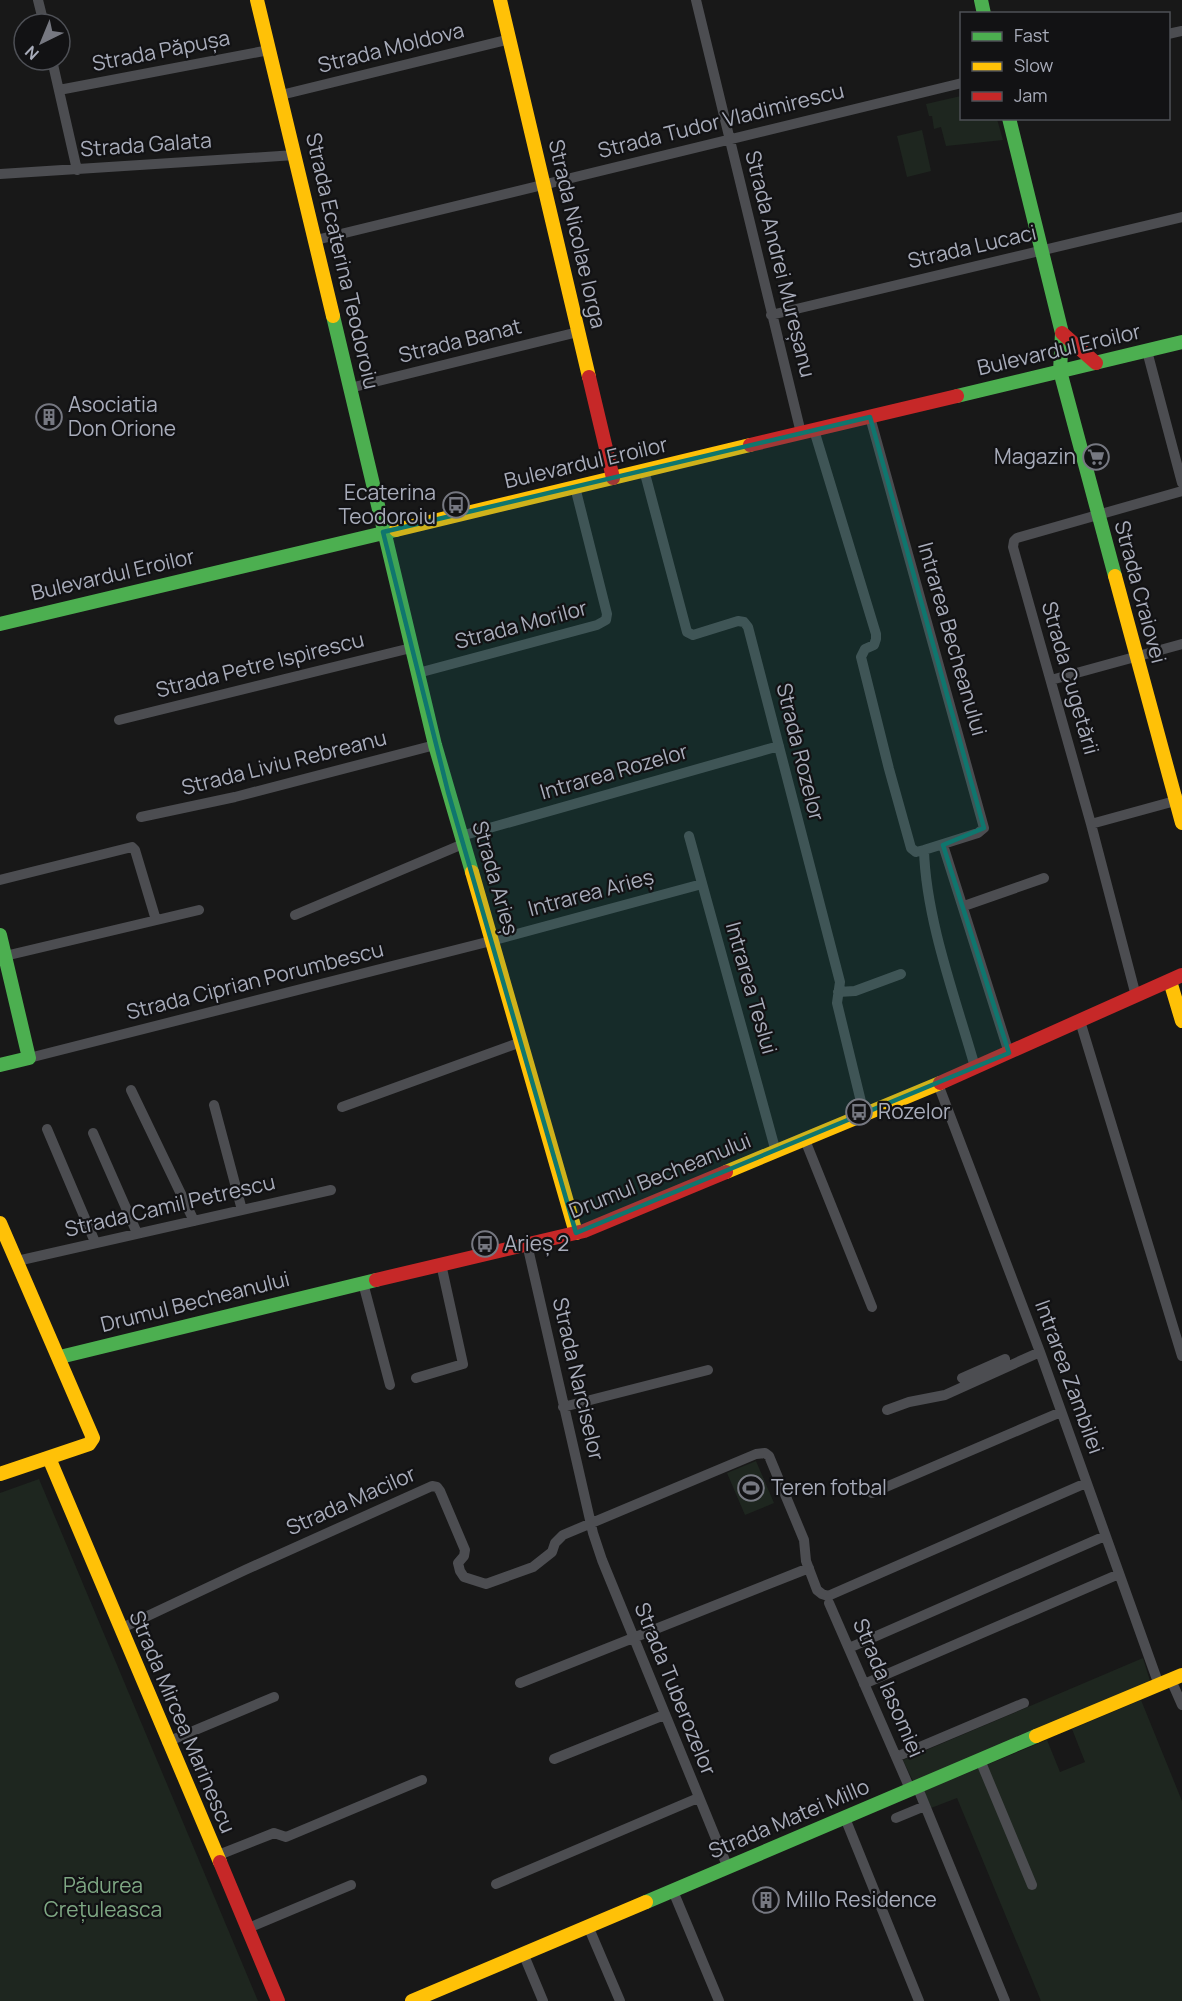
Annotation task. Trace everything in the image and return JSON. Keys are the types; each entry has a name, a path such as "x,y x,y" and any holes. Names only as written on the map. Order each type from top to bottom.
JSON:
{"street":[{"name":"Strada Ecaterina Teodoroiu","path":"258,0 383,532"},
{"name":"Strada Nicolae Iorga","path":"500,0 613,478"},
{"name":"Strada Andrei Mureșanu","path":"696,0 771,315 876,634 874,645 865,649 861,657 889,770 911,848 916,852 924,850"},
{"name":"Strada Moldova","path":"281,95 510,39"},
{"name":"Strada Păpușa","path":"59,90 269,50"},
{"path":"55,72 76,170"},
{"name":"Strada Tudor Vladimirescu","path":"316,240 960,83"},
{"name":"Strada Craiovei","path":"1009,120 1062,333 1060,371 1097,515 1179,800 1182,823"},
{"name":"Strada Galata","path":"0,174 295,155"},
{"name":"Strada Lucaci","path":"771,315 1182,217"},
{"name":"Strada Banat","path":"350,387 578,332"},
{"path":"1062,333 1096,363"},
{"name":"Bulevardul Eroilor","path":"0,624 1182,342"},
{"path":"1147,351 1182,483"},
{"name":"Intrarea Becheanului","path":"870,417 984,828 978,833 924,850"},
{"name":"Strada Rozelor","path":"644,470 687,632 693,635 738,621 744,622 748,627 840,982 837,1004 864,1114"},
{"name":"Strada Morilor","path":"418,673 597,625 606,620 607,614 575,487"},
{"name":"Strada Cugetării","path":"1136,996 1091,824 1013,547 1017,538 1182,490"},
{"name":"Strada Arieș","path":"383,532 435,745 576,1233"},
{"path":"1050,680 1182,645"},
{"name":"Strada Petre Ispirescu","path":"119,720 411,648"},
{"name":"Strada Liviu Rebreanu","path":"141,817 235,797 435,745"},
{"name":"Intrarea Rozelor","path":"295,915 462,840 779,746"},
{"path":"1091,824 1179,800"},
{"name":"Intrarea Teslui","path":"689,836 777,1152"},
{"path":"944,845 1009,1053"},
{"path":"0,880 132,848 135,850 156,920"},
{"path":"924,850 925,873 933,914 975,1067"},
{"path":"964,906 1044,878"},
{"name":"Intrarea Arieș","path":"491,941 702,884"},
{"path":"5,956 199,910"},
{"path":"0,935 29,1058 0,1065"},
{"name":"Strada Ciprian Porumbescu","path":"29,1058 491,941"},
{"path":"838,992 855,991 901,974"},
{"path":"1176,978 1182,1021"},
{"name":"Drumul Becheanului","path":"60,1357 576,1233 938,1084 1176,978"},
{"path":"1080,1021 1182,1356"},
{"path":"342,1107 521,1042"},
{"name":"Intrarea Zambilei","path":"938,1084 1038,1349 1119,1574 1182,1706"},
{"path":"131,1090 194,1221"},
{"path":"214,1105 242,1210"},
{"path":"47,1130 95,1242"},
{"path":"93,1133 137,1233"},
{"path":"806,1140 872,1307"},
{"name":"Strada Camil Petrescu","path":"17,1261 331,1190"},
{"path":"0,1222 93,1438 89,1444 0,1474"},
{"name":"Strada Narciselor","path":"527,1244 592,1523"},
{"path":"416,1378 463,1364 441,1264"},
{"path":"363,1283 390,1385"},
{"path":"962,1378 1038,1349"},
{"path":"887,1410 909,1402 945,1395 1038,1349"},
{"path":"564,1407 708,1371"},
{"path":"872,1493 1061,1412"},
{"name":"Strada Iasomiei","path":"592,1523 756,1454 765,1453 769,1456 804,1540 804,1553 817,1590 829,1599 896,1757 925,1806 1005,2001"},
{"name":"Strada Mircea Marinescu","path":"49,1458 278,2001"},
{"path":"829,1599 1086,1483"},
{"name":"Strada Macilor","path":"120,1629 432,1486 437,1487 440,1491 465,1550 464,1556 458,1563 460,1571 464,1577 486,1584 533,1567 552,1552 555,1543 563,1534 592,1523"},
{"name":"Strada Tuberozelor","path":"592,1523 602,1560 633,1639 728,1868"},
{"path":"849,1648 1105,1536"},
{"path":"520,1683 808,1568"},
{"path":"864,1684 1119,1574"},
{"name":"Strada Matei Millo","path":"412,2001 439,1996 523,1953 1171,1680"},
{"path":"168,1742 274,1697"},
{"path":"896,1757 1024,1703"},
{"path":"554,1760 664,1715"},
{"path":"980,1760 1032,1885"},
{"path":"216,1856 274,1833 286,1837 422,1780"},
{"path":"495,1884 698,1798"},
{"path":"896,1818 925,1806"},
{"path":"845,1818 919,2001"},
{"path":"246,1929 351,1885"},
{"path":"673,1891 719,2001"},
{"path":"588,1926 620,2001"},
{"path":"523,1953 543,2001"}],"highlighted area":[{"path":"870,417 984,828 943,845 1009,1053 576,1233 448,792 383,532"}],"green space":[{"path":"960,96 960,120 997,120 1003,140 946,146 941,127 934,129 932,116 929,116 926,104"},
{"path":"922,130 931,171 907,177 897,136"},
{"name":"Teren fotbal","path":"756,1461 774,1503 745,1515 727,1473"},
{"name":"Pădurea Crețuleasca","path":"39,1479 258,2001 0,2001 0,1493"},
{"path":"1143,1658 1151,1684 914,1783 903,1760"},
{"path":"1141,1700 1182,1801 1182,2001 1041,2001 957,1798 931,1808 924,1791 1047,1740 1060,1772 1085,1762 1072,1729"}],"traffic: fast":[{"path":"981,0 984,12"},
{"path":"1009,120 1062,333 1060,371 1115,576"},
{"path":"333,316 435,745 472,872"},
{"path":"957,396 1182,342"},
{"path":"0,624 396,530"},
{"path":"0,935 29,1058 0,1065"},
{"path":"60,1357 376,1280"},
{"path":"646,1902 1036,1736"}],"traffic: slow":[{"path":"257,0 333,316"},
{"path":"500,0 589,377"},
{"path":"396,530 750,445"},
{"path":"1115,576 1182,823"},
{"path":"472,872 576,1233"},
{"path":"1170,981 1182,1021"},
{"path":"726,1172 940,1083"},
{"path":"0,1223 93,1438 89,1444 0,1474"},
{"path":"49,1458 220,1862"},
{"path":"1036,1736 1182,1675"},
{"path":"412,2001 646,1902"}],"traffic: jam":[{"path":"1062,333 1096,363"},
{"path":"589,377 613,478"},
{"path":"750,445 957,396"},
{"path":"940,1083 1182,975"},
{"path":"376,1280 584,1231 726,1172"},
{"path":"220,1862 278,2001"}],"place":[{"name":"Asociatia Don Orione","path":"49,417"},
{"name":"Magazin","path":"1096,457"},
{"name":"Ecaterina Teodoroiu","path":"456,505"},
{"name":"Rozelor","path":"859,1112"},
{"name":"Arieș 2","path":"485,1244"},
{"name":"Teren fotbal","path":"751,1488"},
{"name":"Millo Residence","path":"766,1900"}]}
